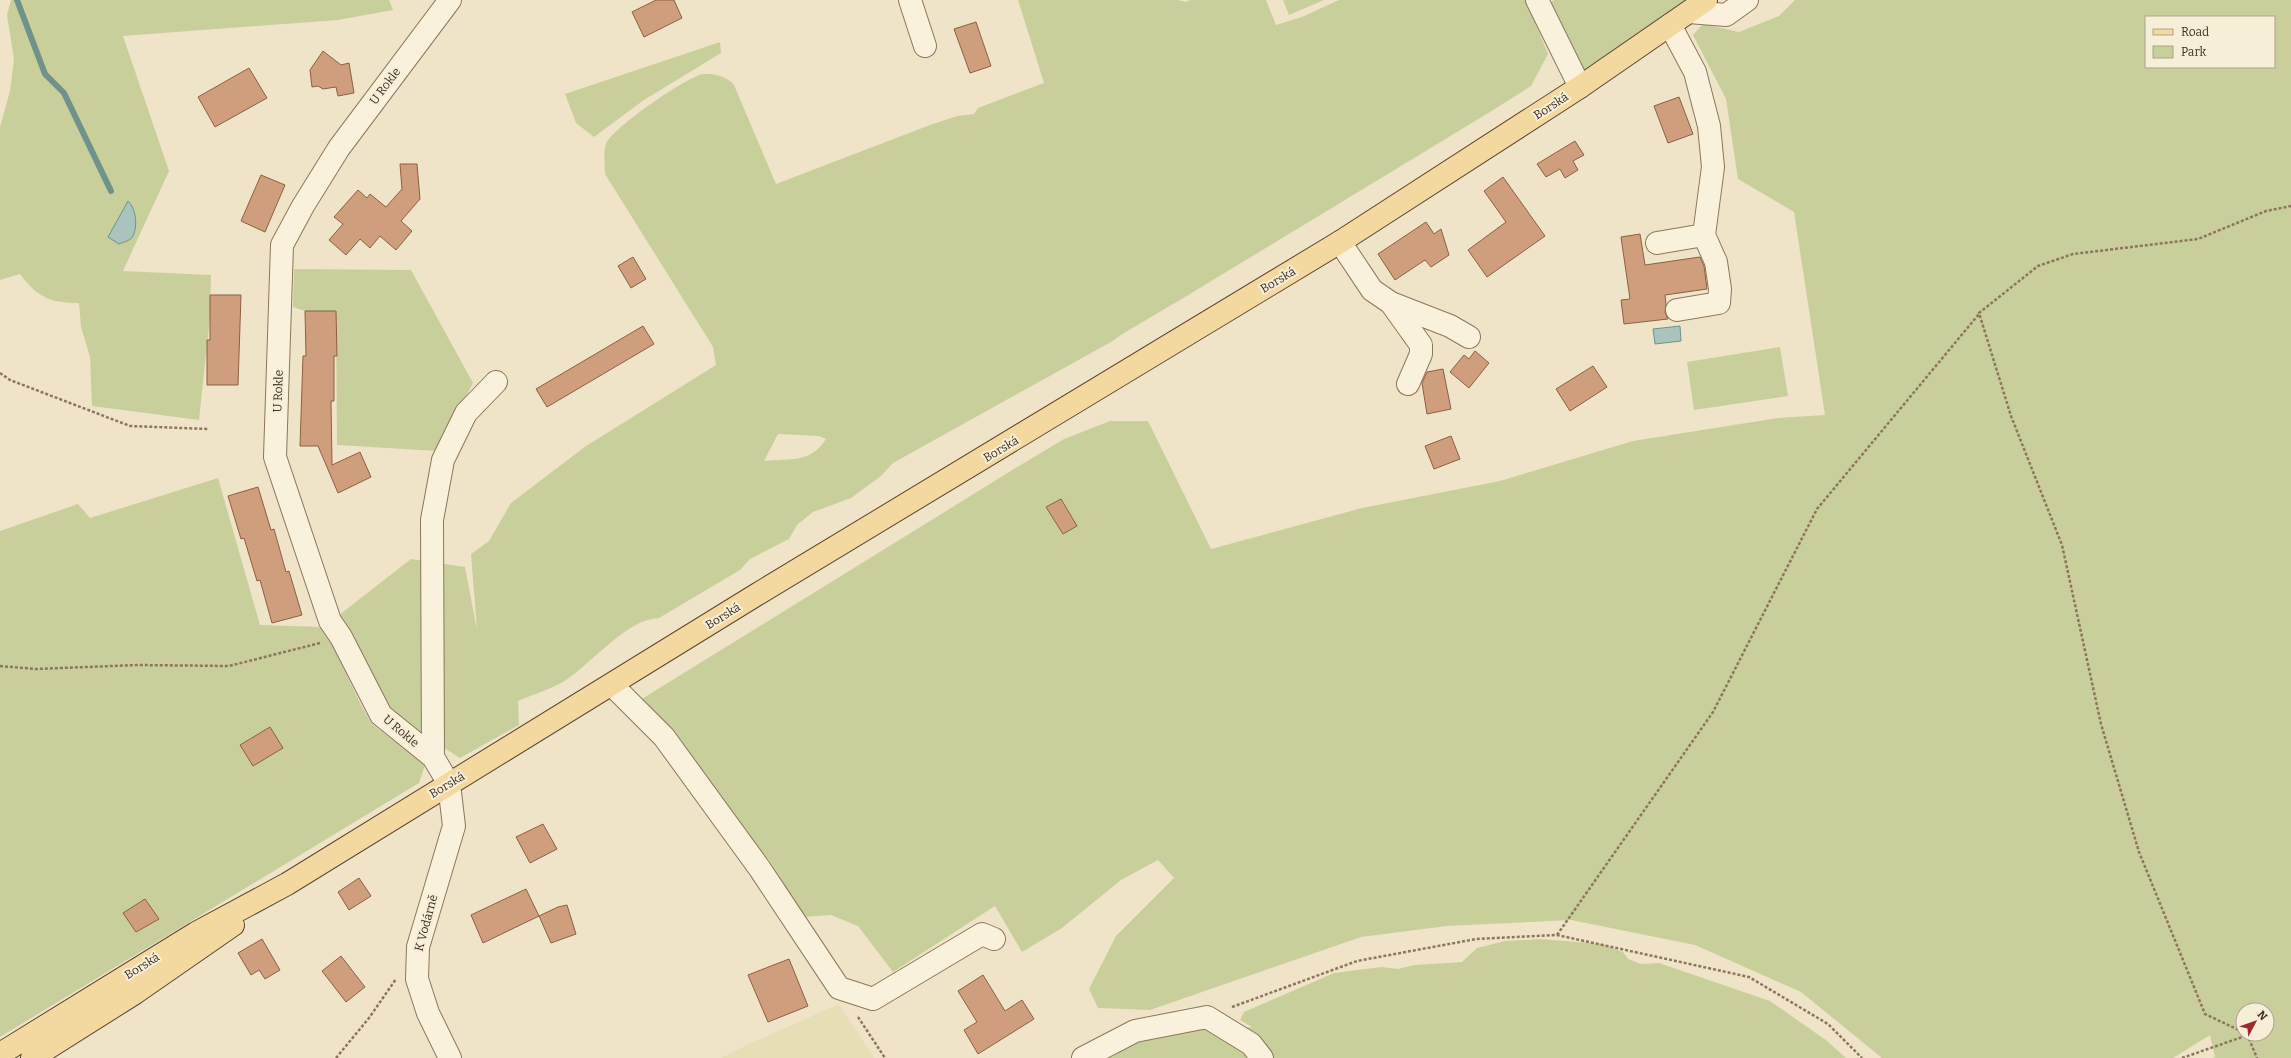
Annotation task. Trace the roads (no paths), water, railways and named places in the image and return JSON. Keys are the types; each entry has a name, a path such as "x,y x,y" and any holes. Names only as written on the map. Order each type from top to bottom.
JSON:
{"main road":[{"name":"Borská","path":"0,1054 196,933 287,884 756,595 1340,242 1580,87 1706,0"},
{"name":"Borská","path":"32,1058 186,959 287,884"}],"street":[{"name":"U Rokle","path":"449,784 432,758 381,714 341,637 330,621 275,457 282,245 303,206 339,148 450,0"},
{"path":"910,0 925,46"},
{"path":"1537,0 1580,87"},
{"path":"1689,12 1726,15 1747,0"},
{"path":"1670,25 1695,72 1709,126 1712,168 1704,235 1716,262 1720,289 1719,304 1677,310"},
{"path":"1657,243 1704,235"},
{"path":"1340,242 1372,290 1391,303 1450,326 1469,337"},
{"path":"1391,303 1421,345 1422,354 1408,384"},
{"path":"432,758 432,520 443,460 466,413 496,382"},
{"path":"612,685 664,737 760,869 839,988 873,999 982,934 994,939"},
{"name":"K Vodárně","path":"449,784 454,826 418,947 417,979 428,1012 450,1058"},
{"path":"1083,1058 1135,1031 1207,1017 1251,1044 1262,1058"}],"water":[{"path":"128,201 133,208 136,222 135,232 131,239 119,244 108,237"},
{"path":"1680,326 1681,341 1655,344 1653,329"}],"waterway":[{"path":"17,0 45,74 64,93 111,191"}]}
